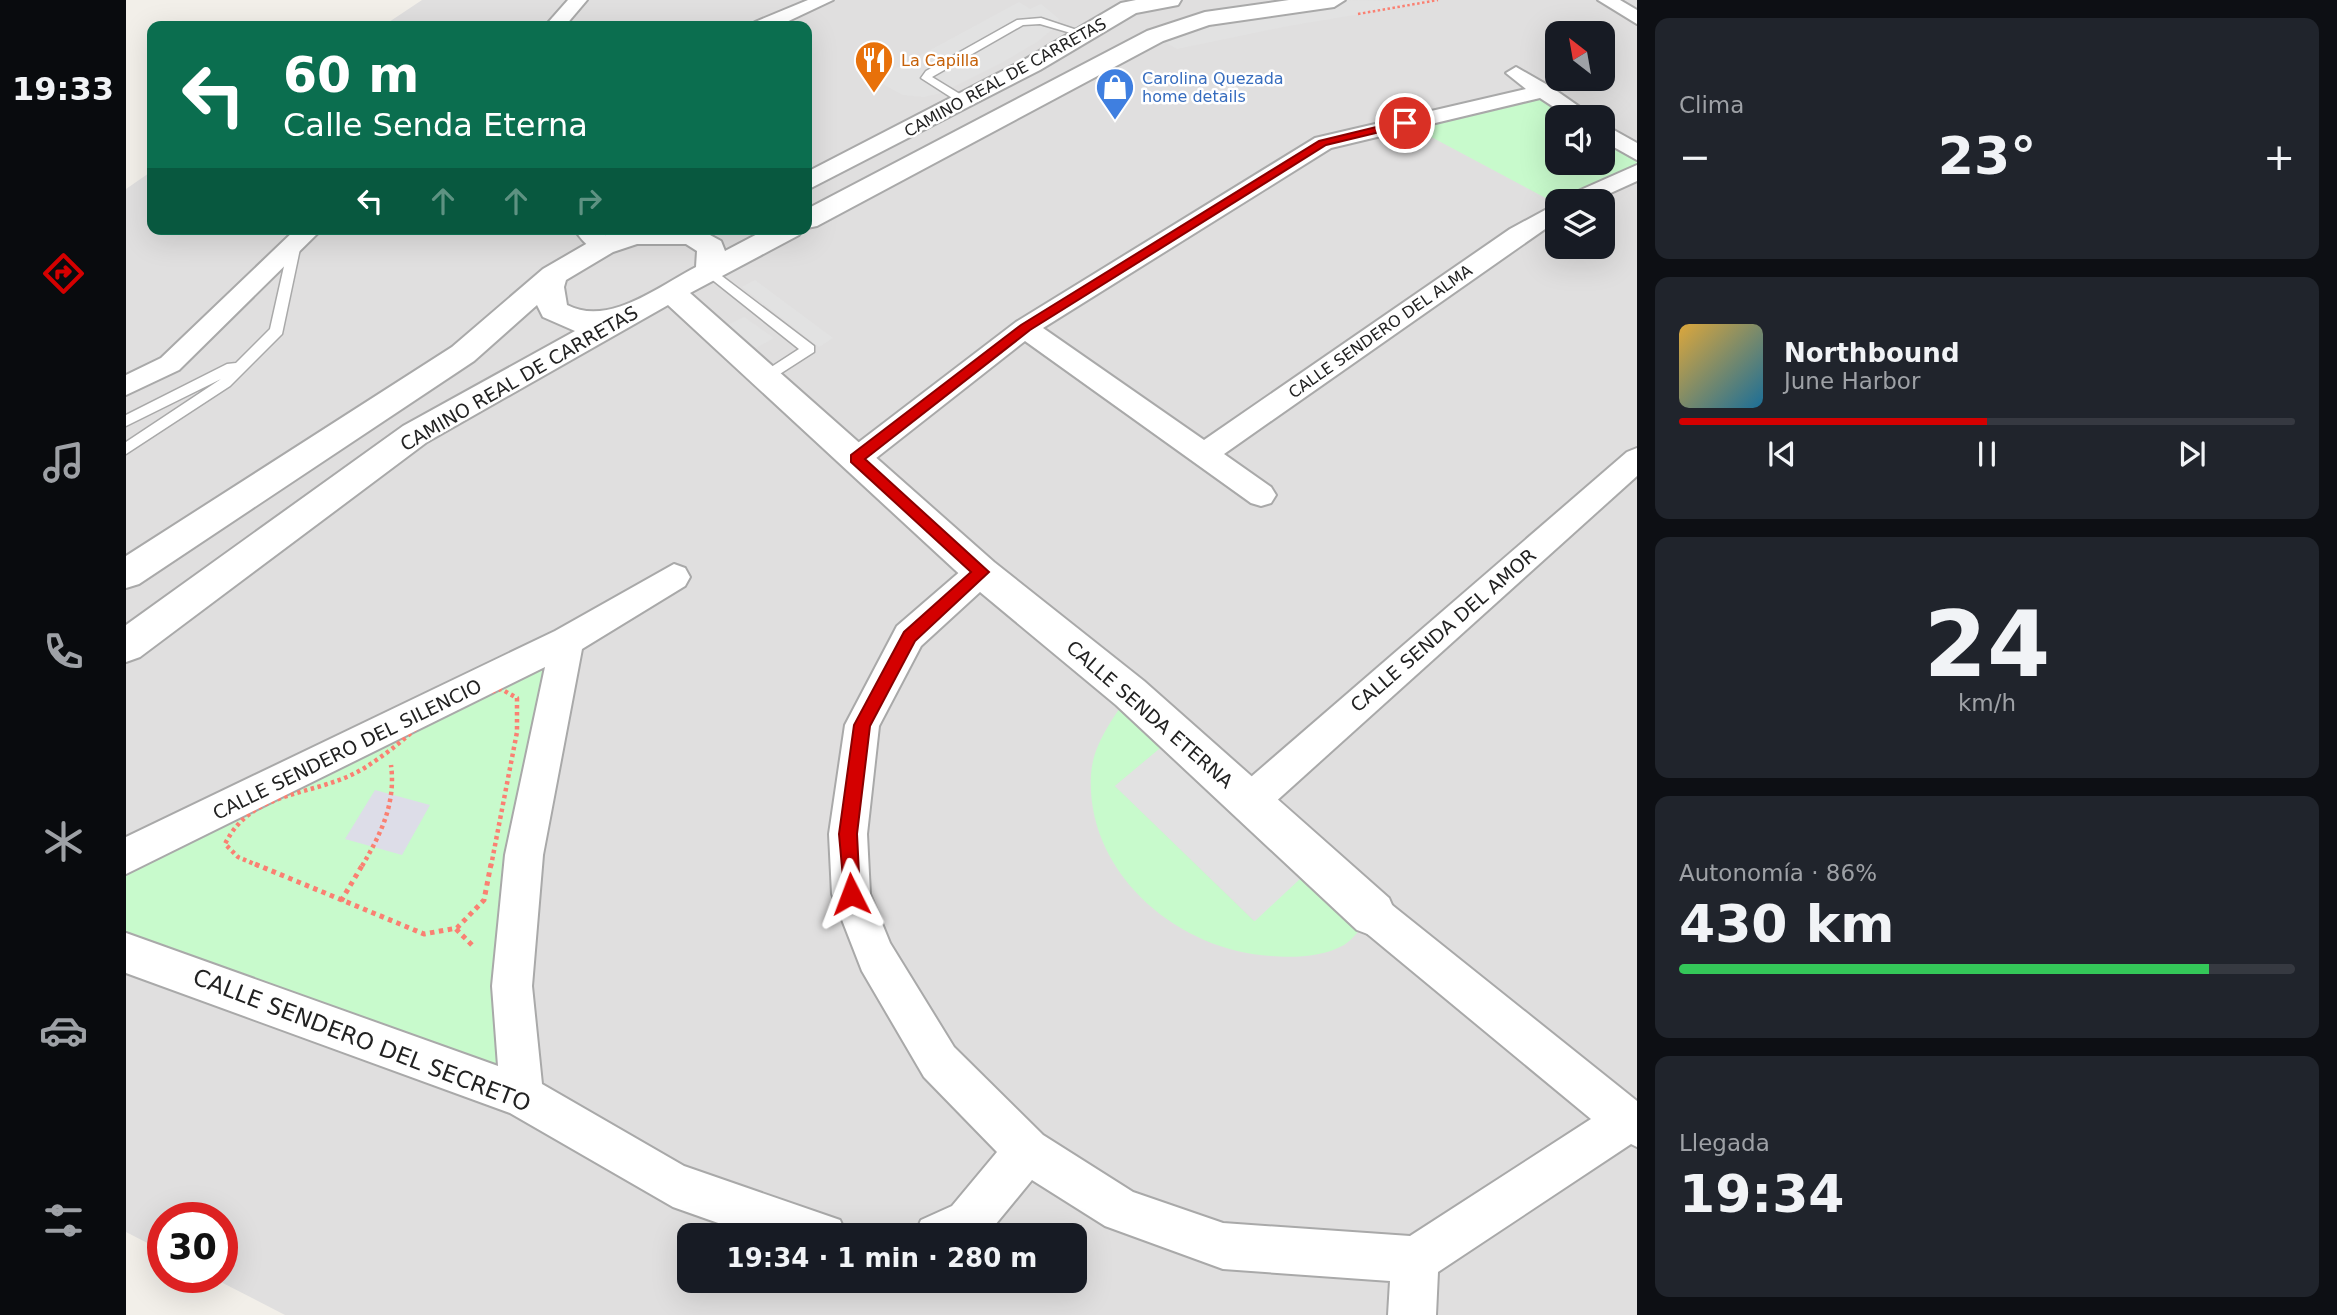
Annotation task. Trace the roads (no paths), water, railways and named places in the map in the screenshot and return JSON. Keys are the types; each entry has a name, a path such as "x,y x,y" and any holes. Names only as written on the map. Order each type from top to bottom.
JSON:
{"street":[{"path":"567,21 578,0"},
{"path":"774,21 824,0"},
{"name":"CAMINO REAL DE CARRETAS","path":"812,179 1032,65 1081,33 1129,8 1170,0"},
{"name":"CAMINO REAL DE CARRETAS","path":"812,217 1155,36 1205,19 1334,0"},
{"path":"1606,0 1637,18"},
{"path":"1516,73 1565,105"},
{"path":"856,459 1026,328 1323,143 1544,91"},
{"path":"1615,139 1637,153"},
{"path":"1601,189 1637,172"},
{"name":"CALLE SENDERO DEL ALMA","path":"1204,454 1545,218"},
{"path":"126,573 463,354 552,275 618,235 692,236 711,247 710,271"},
{"name":"CAMINO REAL DE CARRETAS","path":"126,646 415,434 617,320 778,235"},
{"path":"126,386 170,364 302,237"},
{"path":"552,275 549,287 553,310 574,321 617,320"},
{"name":"CALLE SENDA ETERNA","path":"671,292 981,572 1130,693 1373,914 1632,1123"},
{"path":"1026,328 1261,495"},
{"name":"CALLE SENDA DEL AMOR","path":"1250,801 1637,459"},
{"path":"981,572 909,636 862,725 848,834 851,894 876,957 939,1062 1027,1151 1121,1210 1223,1246 1415,1261 1632,1123"},
{"name":"CALLE SENDERO DEL SILENCIO","path":"126,856 567,641 674,577"},
{"path":"522,1096 512,986 524,855 567,641"},
{"name":"CALLE SENDERO DEL SECRETO","path":"126,953 522,1096 673,1185 786,1223"},
{"path":"966,1223 1027,1151"},
{"path":"1412,1315 1415,1261"}],"lane":[{"path":"964,101 926,78 930,73 1021,22 1041,20 1081,33"},
{"path":"126,449 225,383 277,331 302,237"},
{"path":"710,271 809,349 767,376"},
{"path":"126,421 249,358"}],"place":[{"name":"La Capilla","path":"874,94"},
{"name":"Carolina Quezada home details","path":"1115,121"}]}
